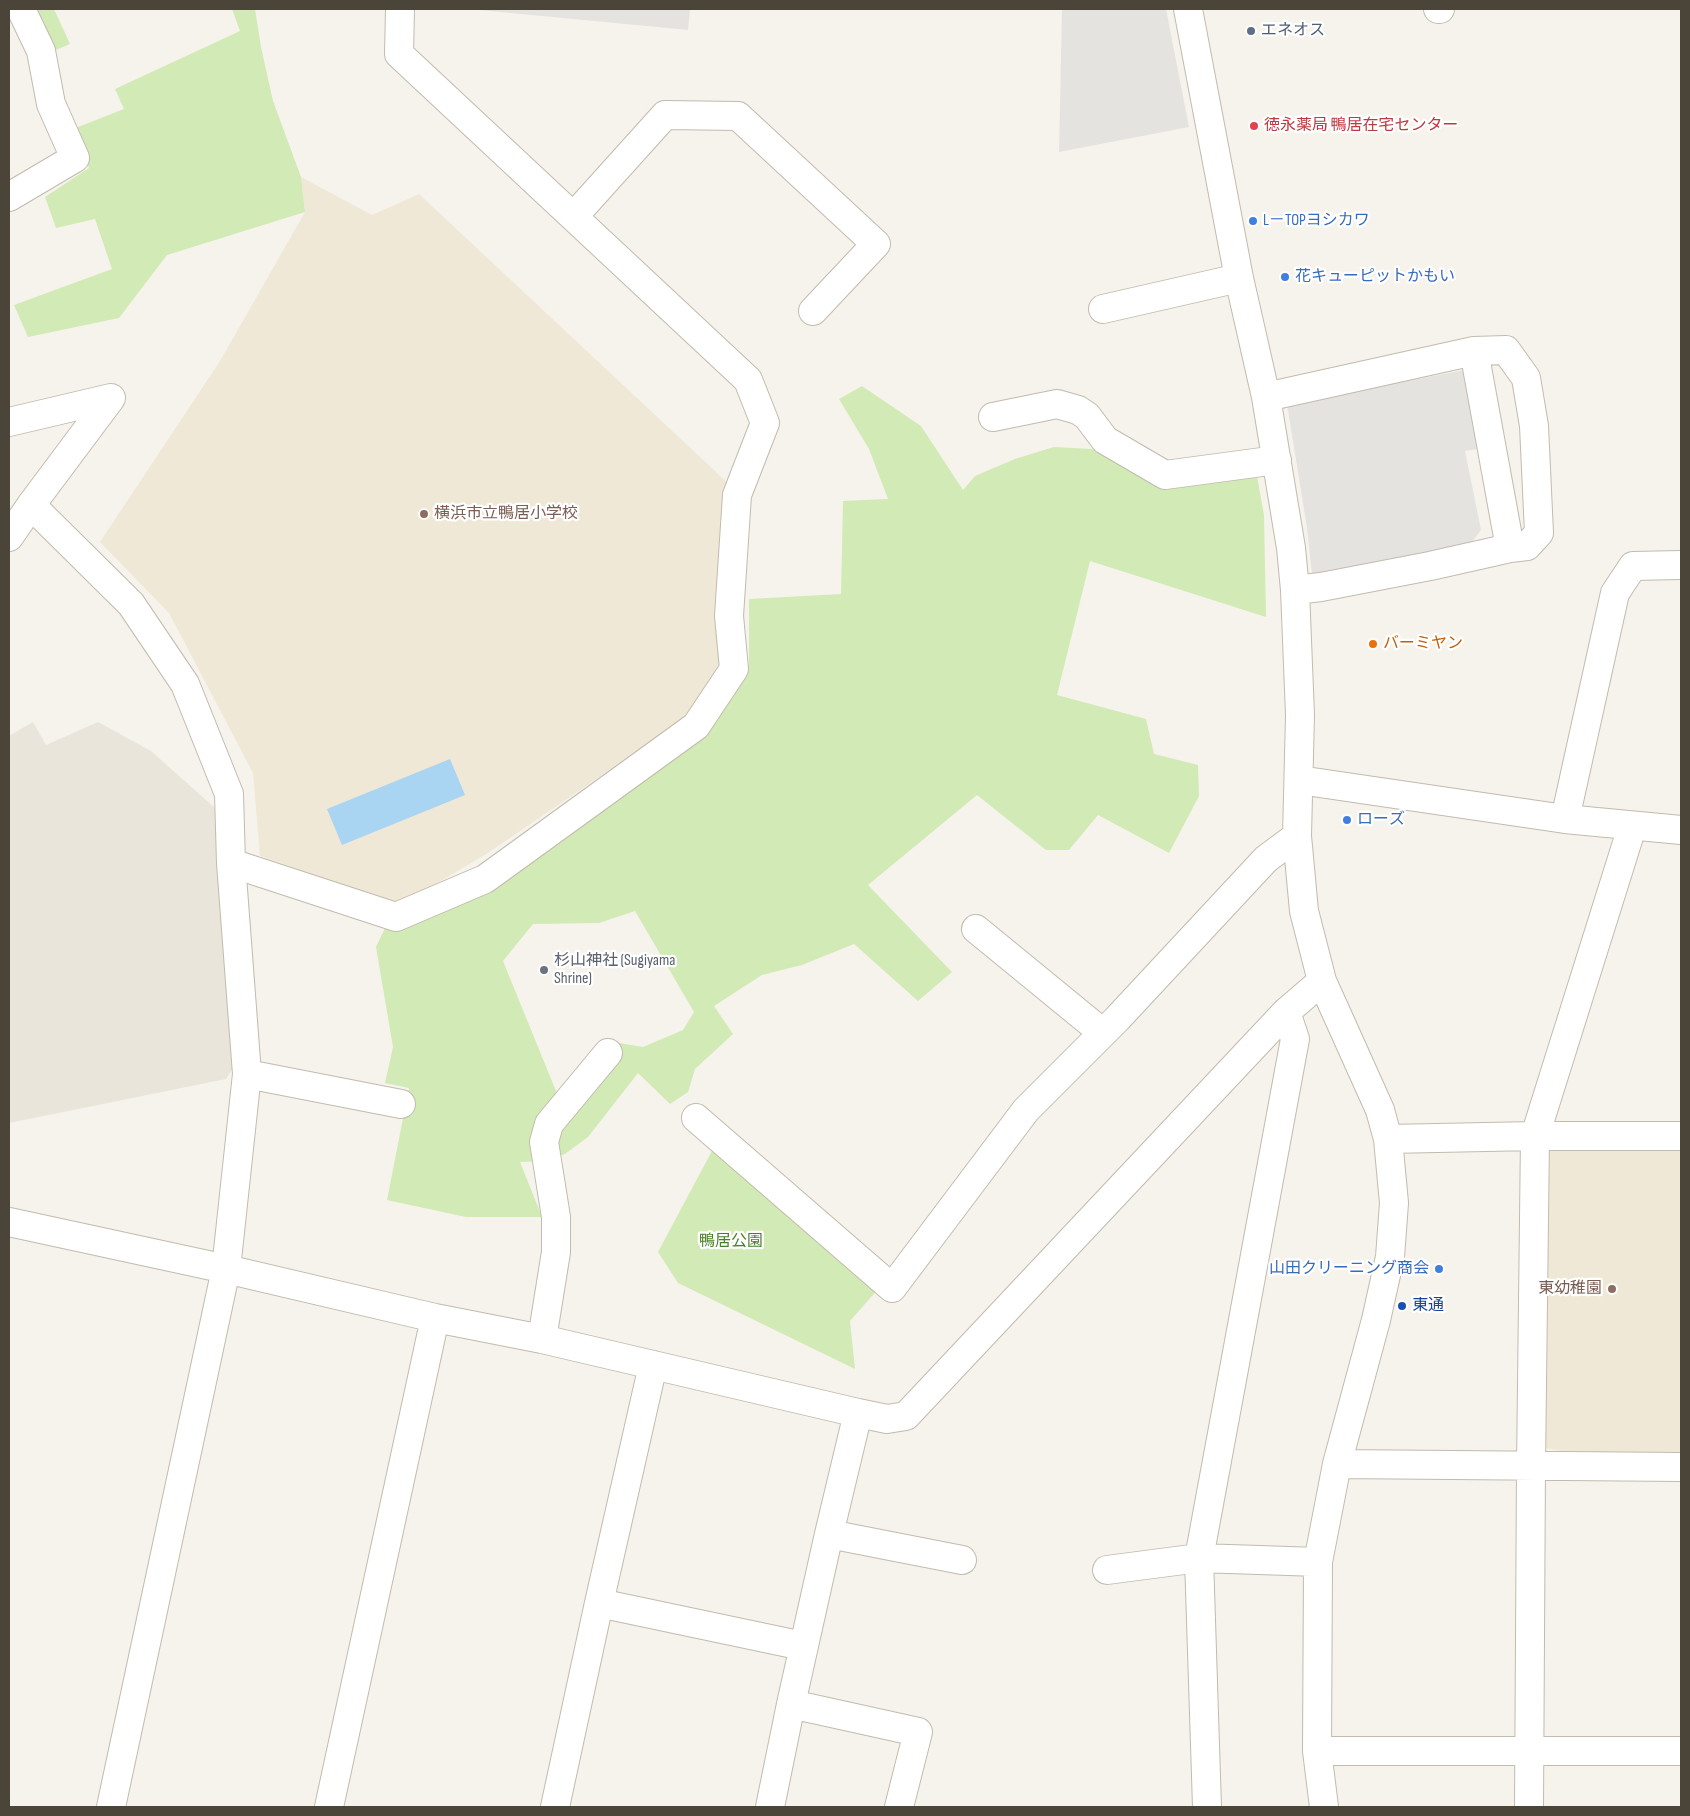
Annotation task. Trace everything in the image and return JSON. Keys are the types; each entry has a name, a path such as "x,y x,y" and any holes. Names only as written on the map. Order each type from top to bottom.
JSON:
{"street":[{"path":"9,197 75,158 51,104 41,51 20,9"},
{"path":"231,863 396,917 485,879 696,726 734,669 729,616 737,495 765,423 748,380 399,54 400,9"},
{"path":"1188,9 1239,278 1266,397 1291,548 1295,590 1300,716 1297,836 1304,911 1322,981 1380,1110 1388,1139 1394,1203 1390,1257 1376,1320 1338,1464 1318,1562 1317,1751 1324,1807"},
{"path":"574,216 665,115 738,116 876,244 813,311"},
{"path":"1103,309 1239,278"},
{"path":"1266,397 1474,352 1506,350 1526,378 1534,426 1540,533 1526,546 1321,587 1295,590"},
{"path":"1474,352 1510,548"},
{"path":"9,422 111,398 20,507 9,537"},
{"path":"993,417 1057,404 1078,410 1087,416 1105,440 1165,475 1277,460"},
{"path":"20,507 131,604 185,684 229,794 231,863 247,1074 226,1269 111,1807"},
{"path":"1565,819 1615,594 1633,566 1681,565"},
{"path":"1299,780 1565,819 1632,827 1681,830"},
{"path":"1529,1807 1535,1136 1632,827"},
{"path":"696,1118 892,1288 1026,1110 1103,1032 1266,859 1297,836"},
{"path":"976,929 1103,1032"},
{"path":"9,1222 226,1269 435,1318 542,1340 858,1413 886,1419 906,1416 1286,1012 1322,981"},
{"path":"1207,1807 1199,1558 1295,1039 1286,1012"},
{"path":"542,1340 556,1252 556,1217 544,1142 549,1124 608,1053"},
{"path":"247,1074 400,1104"},
{"path":"1388,1139 1681,1136"},
{"path":"329,1807 435,1318"},
{"path":"555,1807 653,1365"},
{"path":"770,1807 791,1704 858,1413"},
{"path":"1338,1464 1681,1467"},
{"path":"829,1534 962,1560"},
{"path":"1107,1570 1199,1558 1318,1562"},
{"path":"599,1603 804,1646"},
{"path":"791,1704 918,1732 899,1807"},
{"path":"1317,1751 1681,1751"}],"shaded area":[{"path":"469,9 689,9 690,10 688,30"},
{"path":"1062,9 1166,9 1189,127 1059,152"},
{"name":"横浜市立鴨居小学校","path":"301,177 372,215 419,194 731,486 725,673 687,717 488,853 400,905 260,856 253,773 169,613 100,542 220,361 305,212"},
{"path":"1465,370 1478,449 1465,451 1481,530 1469,546 1312,574 1307,528 1287,404"},
{"path":"33,722 46,745 98,722 151,751 215,808 236,1063 226,1079 9,1123 9,736"},
{"name":"東幼稚園","path":"1544,1146 1681,1148 1681,1453 1575,1453 1544,1448"}],"green space":[{"path":"32,9 54,9 70,44 56,50"},
{"path":"232,9 255,9 273,101 301,177 305,212 167,255 119,318 28,337 14,305 112,269 95,219 56,228 45,197 89,168 73,129 124,109 115,89 240,31"},
{"path":"862,386 921,426 963,490 975,476 1015,459 1054,447 1092,449 1122,462 1256,471 1264,515 1266,617 1090,561 1057,695 1146,719 1154,754 1198,765 1199,796 1169,853 1098,815 1069,850 1046,850 977,795 868,885 952,972 918,1001 854,944 802,965 762,975 714,1006 733,1034 695,1069 688,1092 670,1104 638,1073 588,1137 565,1154 543,1161 520,1162 542,1217 466,1217 387,1200 409,1088 385,1083 393,1047 376,947 385,928 489,884 701,730 749,670 749,599 841,594 843,501 888,499 869,449 839,399","holes":["635,911 694,1012 683,1030 643,1047 619,1043 589,1061 558,1096 503,961 533,924 599,923"]},
{"name":"鴨居公園","path":"713,1149 879,1288 850,1321 855,1369 678,1283 658,1252"}],"water":[{"path":"450,759 465,795 342,845 327,809"}],"place":[{"name":"エネオス","path":"1251,31"},
{"name":"徳永薬局 鴨居在宅センター","path":"1254,126"},
{"name":"L－TOPヨシカワ","path":"1253,221"},
{"name":"花キューピットかもい","path":"1285,277"},
{"name":"横浜市立鴨居小学校","path":"424,514"},
{"name":"バーミヤン","path":"1373,644"},
{"name":"ローズ","path":"1347,820"},
{"name":"杉山神社 (Sugiyama Shrine)","path":"544,970"},
{"name":"山田クリーニング商会","path":"1439,1269"},
{"name":"東幼稚園","path":"1612,1289"},
{"name":"東通","path":"1402,1306"}]}
